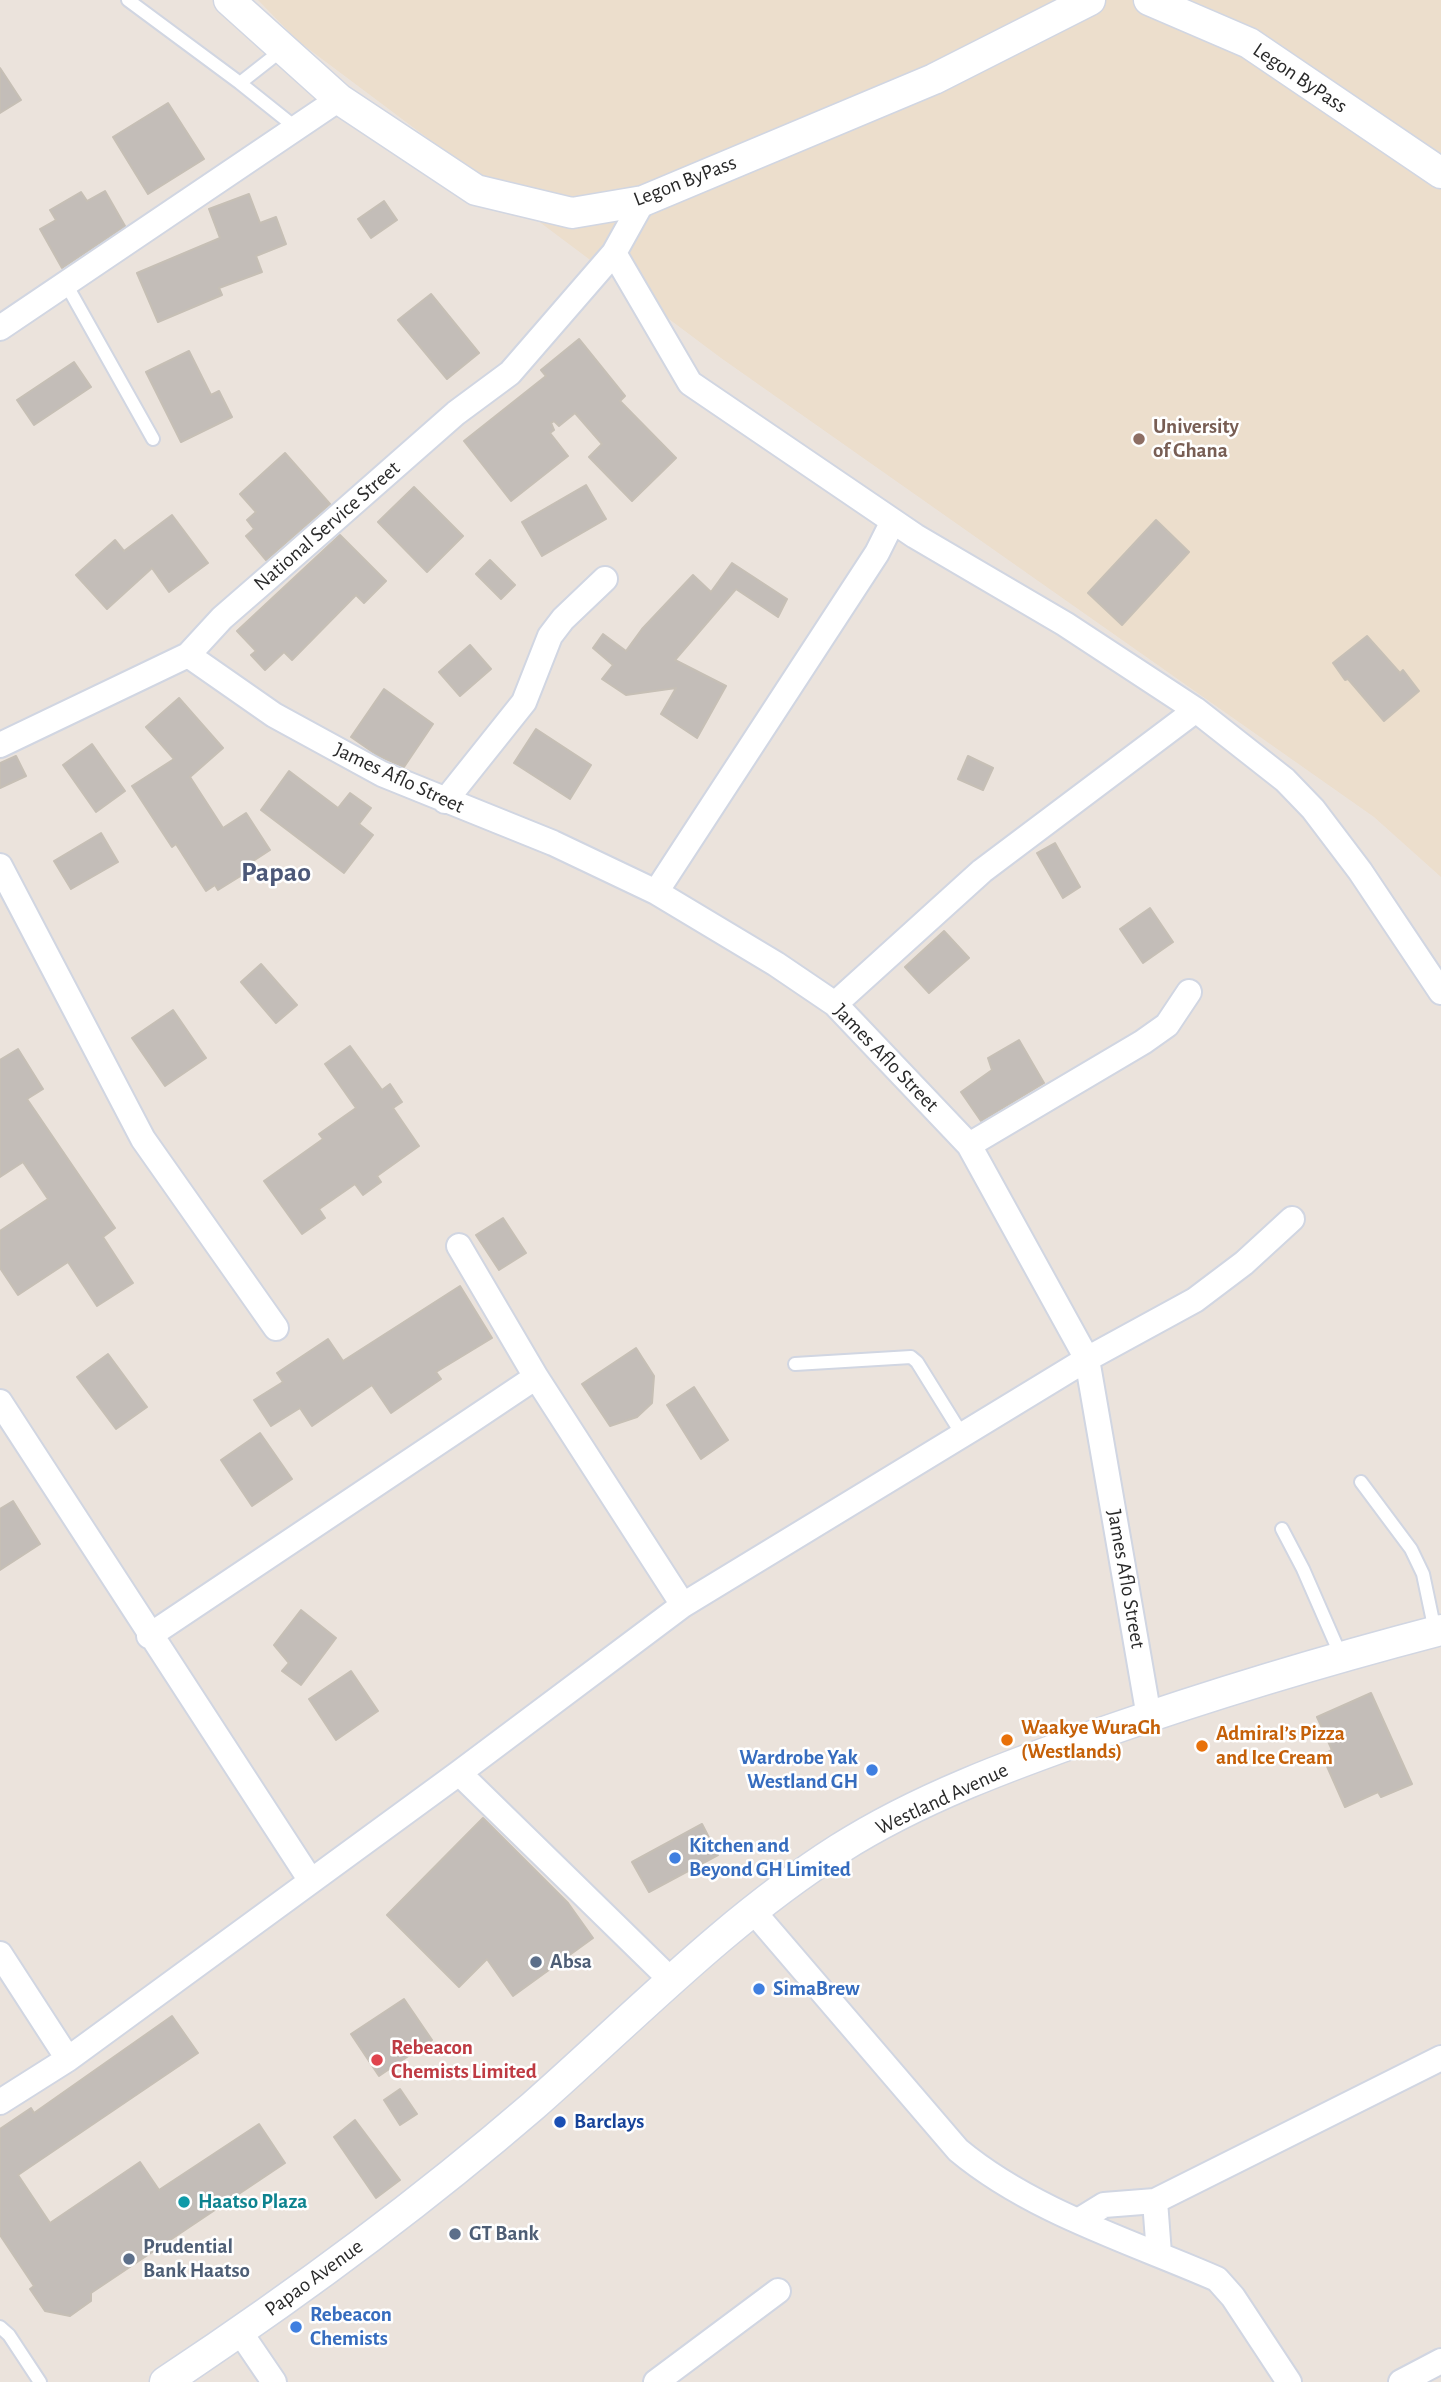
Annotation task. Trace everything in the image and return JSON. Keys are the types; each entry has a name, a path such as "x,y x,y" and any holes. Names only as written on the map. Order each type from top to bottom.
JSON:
{"street":[{"name":"Legon ByPass","path":"229,0 339,99 476,190 572,213 643,201 934,79 1090,0"},
{"name":"Legon ByPass","path":"1149,0 1250,43 1441,173"},
{"path":"0,328 339,99"},
{"name":"National Service Street","path":"0,745 188,655 222,618 456,413 510,373 614,253 643,201"},
{"path":"614,253 690,383 893,521 1065,624 1196,710 1285,780 1313,809 1360,871 1441,992"},
{"path":"656,892 877,553 893,521"},
{"path":"445,801 524,702 550,636 563,619 605,579"},
{"name":"James Aflo Street","path":"188,655 274,715 382,775 553,844 656,892 835,1004 970,1145 1087,1359 1149,1717"},
{"path":"835,1004 982,871 1196,710"},
{"path":"0,866 143,1139 275,1328"},
{"path":"970,1145 1143,1042 1167,1025 1189,992"},
{"path":"0,2102 68,2059 459,1773 683,1605 1087,1359 1195,1300 1244,1263 1292,1219"},
{"path":"459,1246 536,1377 683,1605"},
{"path":"149,1636 536,1377"},
{"path":"0,1402 149,1636 311,1881"},
{"name":"Westland Avenue","path":"459,2168 753,1911 844,1846 902,1815 1044,1754 1149,1717 1341,1656 1438,1631"},
{"path":"459,1773 671,1980"},
{"path":"753,1911 958,2150 981,2169 1078,2221 1217,2279 1226,2287 1289,2382"},
{"path":"0,1955 68,2059"},
{"path":"1078,2221 1104,2205 1155,2201 1441,2058"},
{"name":"Papao Avenue","path":"165,2382 240,2332 459,2168"},
{"path":"1155,2201 1159,2253"},
{"path":"656,2382 778,2291"},
{"path":"240,2332 274,2382"},
{"path":"1401,2382 1441,2361"}],"lane":[{"path":"128,0 295,127"},
{"path":"240,83 282,50"},
{"path":"66,284 153,439"},
{"path":"795,1364 911,1357 917,1362 963,1436"},
{"path":"1361,1482 1411,1549 1423,1574 1438,1631"},
{"path":"1282,1528 1341,1656"},
{"path":"0,2328 9,2336 40,2382"}],"shaded area":[{"name":"University of Ghana","path":"258,0 1441,0 1441,877 1374,817 721,358 298,41"}],"building":[{"path":"0,68 21,100 0,113"},
{"path":"168,103 204,159 148,194 113,137"},
{"path":"105,191 125,226 62,268 40,229 56,220 50,210 81,192 87,201"},
{"path":"249,194 260,223 276,217 286,244 256,256 262,272 219,288 222,295 158,322 137,273 220,238 209,209"},
{"path":"384,201 397,220 371,238 358,219"},
{"path":"431,294 479,353 447,379 398,320"},
{"path":"579,339 625,396 620,401 676,458 632,501 589,457 602,444 575,413 559,426 554,421 551,423 554,430 550,433 568,456 511,501 464,441 546,376 541,370"},
{"path":"189,351 211,395 219,391 232,417 181,442 146,372"},
{"path":"74,362 91,387 34,425 17,400"},
{"path":"285,453 330,504 266,560 246,536 254,529 247,520 256,512 240,494"},
{"path":"586,485 606,519 542,556 522,522"},
{"path":"414,487 463,536 427,572 378,522"},
{"path":"172,515 208,563 169,592 152,568 107,609 76,575 115,540 124,551"},
{"path":"1156,520 1189,552 1122,625 1088,593"},
{"path":"340,535 386,581 364,603 356,595 292,660 284,652 265,670 251,655 256,651 237,631"},
{"path":"490,560 515,585 501,599 476,574"},
{"path":"732,563 787,599 778,617 736,589 675,660 726,686 697,738 661,714 676,688 626,695 602,679 613,665 593,648 603,634 626,651 642,629 693,575 711,592"},
{"path":"1367,636 1400,673 1403,670 1419,691 1384,721 1348,679 1345,680 1333,663"},
{"path":"470,645 491,669 460,696 439,672"},
{"path":"384,689 433,724 404,767 377,755 351,737"},
{"path":"179,698 223,748 190,777 223,828 246,813 270,850 244,867 247,872 218,890 215,885 206,891 176,844 172,847 132,786 174,759 146,727"},
{"path":"536,729 591,765 570,799 514,763"},
{"path":"92,744 125,791 96,812 63,765"},
{"path":"16,756 26,776 0,788 0,763"},
{"path":"968,756 993,768 983,790 958,779"},
{"path":"289,771 338,808 350,793 371,808 359,824 373,835 344,873 261,810"},
{"path":"101,833 118,862 71,889 54,861"},
{"path":"1055,843 1080,887 1063,898 1037,853"},
{"path":"1150,908 1173,942 1143,963 1120,929"},
{"path":"944,931 969,958 929,993 905,967"},
{"path":"261,964 297,1005 276,1023 241,982"},
{"path":"173,1010 206,1058 165,1086 132,1038"},
{"path":"1019,1040 1044,1083 981,1121 961,1092 992,1070 988,1058"},
{"path":"350,1046 382,1090 390,1084 402,1102 393,1108 419,1146 377,1176 381,1182 363,1195 355,1184 319,1209 325,1218 302,1234 264,1181 323,1139 319,1134 356,1108 325,1064"},
{"path":"18,1049 43,1089 27,1099 115,1228 103,1237 133,1283 97,1306 68,1262 18,1295 0,1268 0,1231 48,1199 23,1162 0,1177 0,1060"},
{"path":"503,1218 526,1253 499,1270 476,1235"},
{"path":"460,1286 492,1338 436,1372 441,1379 391,1413 372,1385 312,1426 300,1408 271,1426 254,1400 283,1382 277,1373 328,1339 343,1361"},
{"path":"636,1348 654,1376 652,1403 637,1417 610,1426 582,1384"},
{"path":"108,1354 147,1407 116,1429 77,1377"},
{"path":"694,1387 728,1440 701,1459 667,1405"},
{"path":"260,1433 292,1479 252,1506 221,1460"},
{"path":"13,1501 40,1544 0,1570 0,1509"},
{"path":"301,1610 336,1638 301,1685 282,1671 289,1663 274,1645"},
{"path":"351,1671 378,1711 336,1740 309,1699"},
{"path":"1371,1693 1412,1784 1381,1797 1378,1792 1345,1807 1322,1755 1332,1750 1317,1717"},
{"path":"483,1818 568,1903 593,1938 513,1996 487,1959 459,1987 387,1915"},
{"path":"702,1824 718,1855 649,1892 632,1862"},
{"path":"404,1999 432,2040 379,2076 351,2034"},
{"path":"172,2016 198,2053 18,2175 50,2223 140,2162 159,2190 259,2124 285,2163 91,2293 91,2301 70,2316 45,2311 30,2289 34,2286 0,2235 0,2129 31,2108 34,2113"},
{"path":"400,2089 417,2114 400,2125 384,2100"},
{"path":"355,2120 400,2180 376,2198 334,2137"}],"place":[{"name":"University of Ghana","path":"1139,439"},
{"name":"Waakye WuraGh (Westlands)","path":"1007,1740"},
{"name":"Admiral’s Pizza and Ice Cream","path":"1202,1746"},
{"name":"Wardrobe Yak Westland GH","path":"872,1770"},
{"name":"Kitchen and Beyond GH Limited","path":"675,1858"},
{"name":"Absa","path":"536,1962"},
{"name":"SimaBrew","path":"759,1989"},
{"name":"Rebeacon Chemists Limited","path":"377,2060"},
{"name":"Barclays","path":"560,2122"},
{"name":"Haatso Plaza","path":"184,2202"},
{"name":"GT Bank","path":"455,2234"},
{"name":"Prudential Bank Haatso","path":"129,2259"},
{"name":"Rebeacon Chemists","path":"296,2327"}],"district":[{"name":"Papao","path":"276,873"}]}
